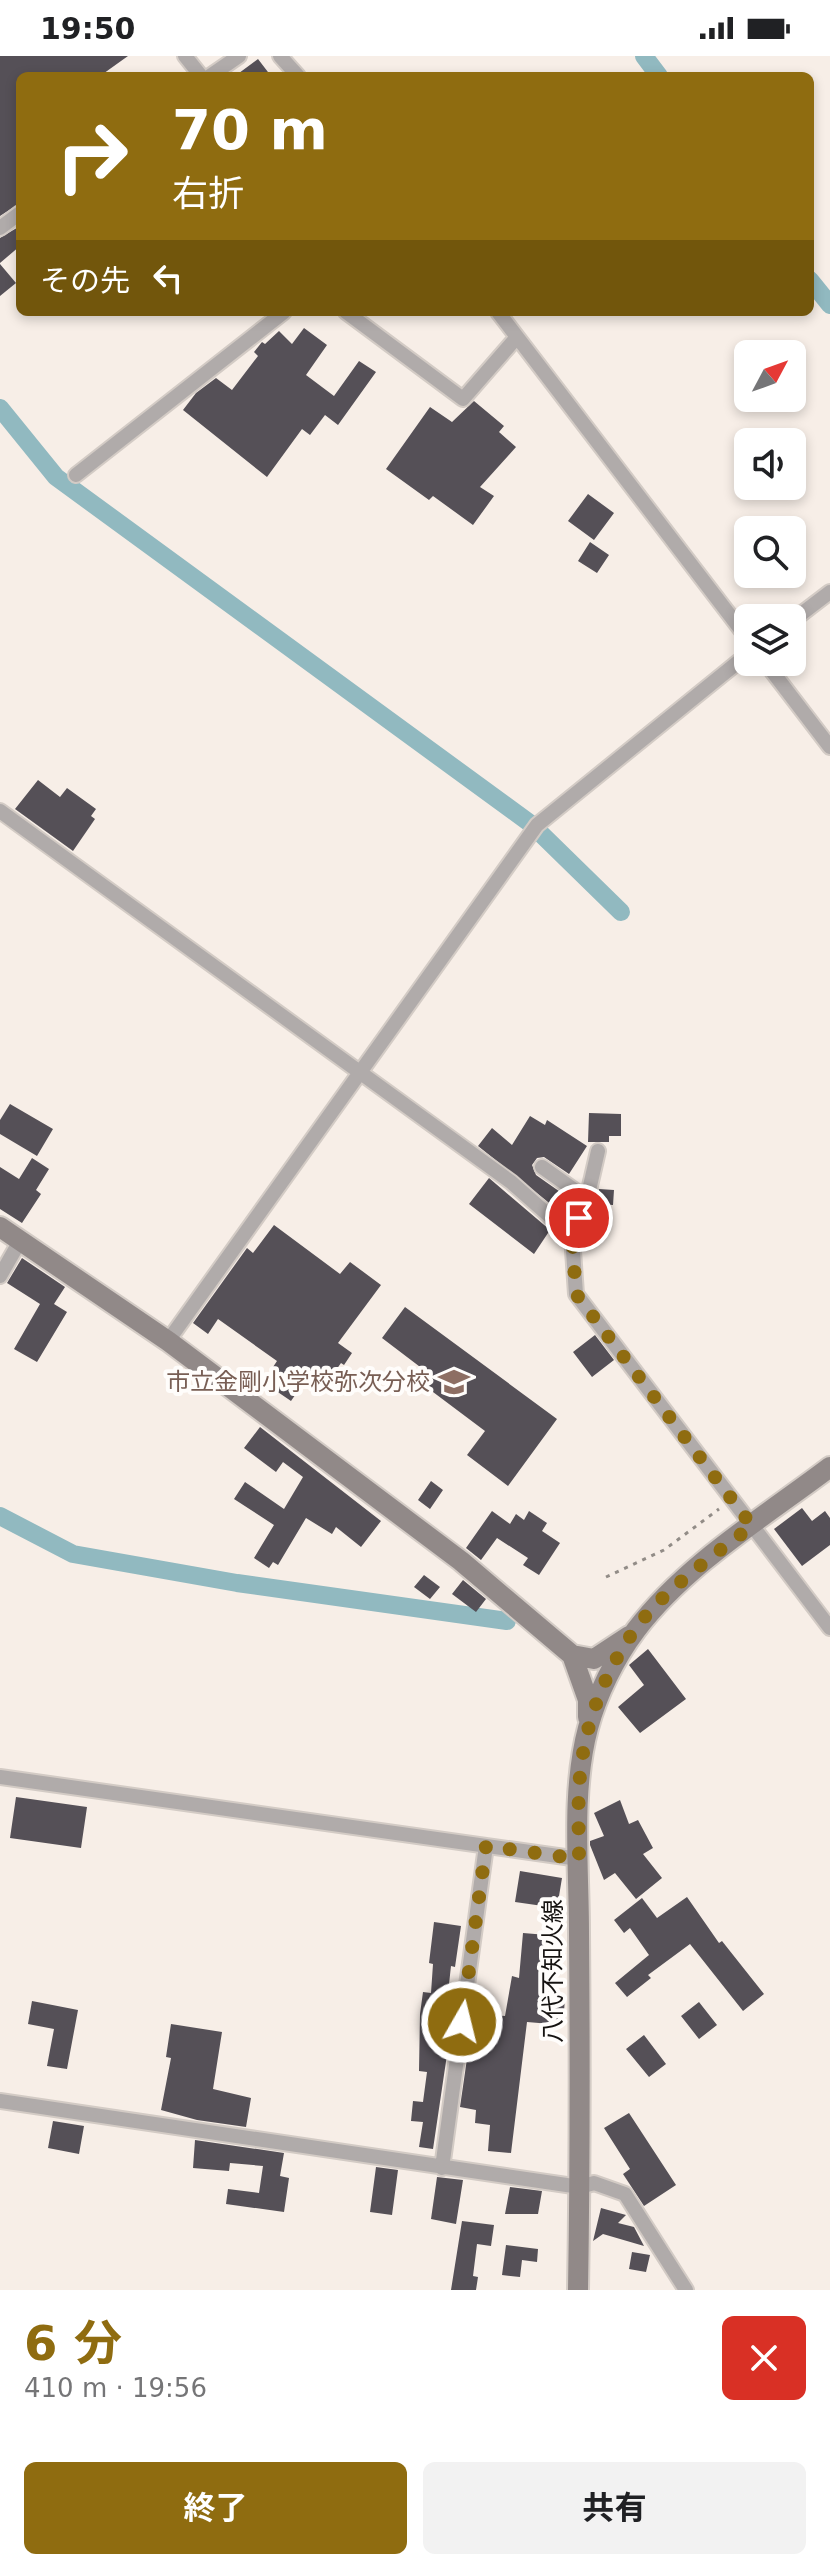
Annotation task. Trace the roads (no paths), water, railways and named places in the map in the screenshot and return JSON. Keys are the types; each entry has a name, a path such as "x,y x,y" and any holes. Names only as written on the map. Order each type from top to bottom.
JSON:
{"main road":[{"path":"0,1227 168,1341 461,1561 572,1655 594,1659 634,1632"},
{"name":"八代不知火線","path":"578,2290 579,1859 581,1768 588,1727 602,1689 634,1632 664,1596 830,1467"},
{"path":"572,1655 588,1700 588,1727"}],"street":[{"path":"185,56 198,72"},
{"path":"216,72 239,56"},
{"path":"280,56 294,72"},
{"path":"76,475 279,316"},
{"path":"351,316 463,399 517,337"},
{"path":"501,316 734,621"},
{"path":"806,610 830,592"},
{"path":"168,1341 537,825 734,665"},
{"path":"776,676 830,747"},
{"path":"0,811 511,1182 572,1236"},
{"path":"598,1151 587,1199 572,1236 576,1294 830,1628"},
{"path":"542,1167 587,1199"},
{"path":"0,1276 20,1241"},
{"path":"0,1777 579,1859"},
{"path":"442,2168 486,1846"},
{"path":"0,2101 442,2168 580,2187 594,2183 625,2194 686,2290"}],"waterway":[{"path":"644,56 656,72"},
{"path":"814,285 830,305"},
{"path":"0,408 56,477 531,824 621,912"},
{"path":"0,1516 73,1554 237,1583 507,1621"}],"place":[{"name":"市立金剛小学校弥次分校","path":"454,1382"}]}
